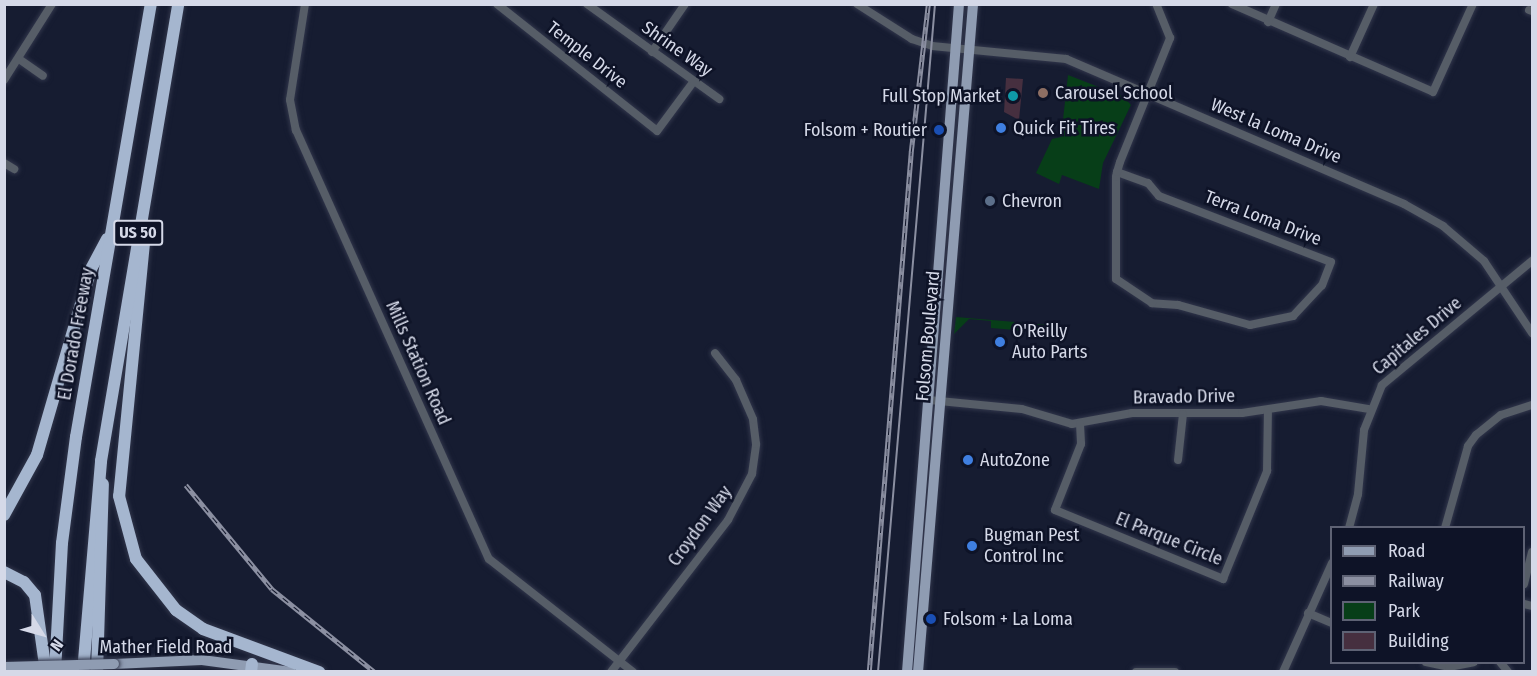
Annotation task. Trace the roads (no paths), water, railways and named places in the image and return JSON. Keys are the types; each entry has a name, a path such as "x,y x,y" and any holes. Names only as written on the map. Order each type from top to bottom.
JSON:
{"highway":[{"name":"El Dorado Freeway","path":"55,672 62,543 75,437 151,4"},
{"name":"US 50","path":"83,672 101,461 178,4"},
{"path":"158,117 120,464 125,529 148,578 176,610 233,642 320,672"},
{"path":"4,515 37,455 91,269 113,227"},
{"path":"97,672 105,515 101,461"},
{"path":"4,572 24,582 34,595 46,672"}],"main road":[{"name":"Folsom Boulevard","path":"918,672 935,401 946,164 959,4"},
{"name":"Folsom Boulevard","path":"907,672 956,212 973,4"},
{"path":"946,164 950,206 956,212"},
{"name":"Mather Field Road","path":"4,668 202,660 291,672"}],"street":[{"path":"4,80 52,4"},
{"name":"Mills Station Road","path":"305,4 290,100 296,130 482,543 498,568 633,672"},
{"name":"Temple Drive","path":"496,4 657,131 694,81"},
{"path":"652,52 685,4"},
{"name":"West la Loma Drive","path":"857,4 912,39 955,48 1066,59 1420,212 1472,248 1504,287 1533,333"},
{"name":"Terra Loma Drive","path":"1117,172 1148,183 1159,196 1331,262 1322,285 1300,311 1259,325 1152,303 1119,283 1113,268 1117,172 1170,38 1156,4"},
{"path":"1232,4 1268,22 1433,92 1473,4"},
{"path":"1268,22 1276,4"},
{"path":"1350,57 1374,4"},
{"name":"Shrine Way","path":"589,5 719,99"},
{"path":"19,59 43,76"},
{"path":"4,164 14,169"},
{"name":"Capitales Drive","path":"1350,526 1358,494 1369,409 1392,373 1504,287 1533,261"},
{"name":"Croydon Way","path":"611,672 728,520 752,474 756,444 753,419 736,380 715,353"},
{"name":"Bravado Drive","path":"935,401 1022,409 1080,424 1132,413 1183,414 1268,410 1322,401 1369,409"},
{"path":"1446,526 1466,453 1476,435 1501,415 1533,405"},
{"name":"El Parque Circle","path":"1080,424 1081,444 1055,510 1223,579 1267,471 1268,410"},
{"path":"1178,460 1183,414"},
{"path":"1525,580 1533,552"},
{"path":"1283,672 1330,567"},
{"path":"1308,613 1330,622"},
{"path":"1432,664 1449,667 1468,664"},
{"path":"1136,672 1175,672"}],"tram line":[{"path":"878,672 935,4"}],"railway":[{"path":"869,672 911,152 928,4"},
{"path":"186,485 272,589 375,672"}],"place":[{"name":"Carousel School","path":"1043,93"},
{"name":"Full Stop Market","path":"1013,96"},
{"name":"Quick Fit Tires","path":"1001,128"},
{"name":"Folsom + Routier","path":"939,130"},
{"name":"Chevron","path":"990,201"},
{"name":"O'Reilly Auto Parts","path":"1000,342"},
{"name":"AutoZone","path":"968,460"},
{"name":"Bugman Pest Control Inc","path":"972,546"},
{"name":"Folsom + La Loma","path":"931,619"}]}
